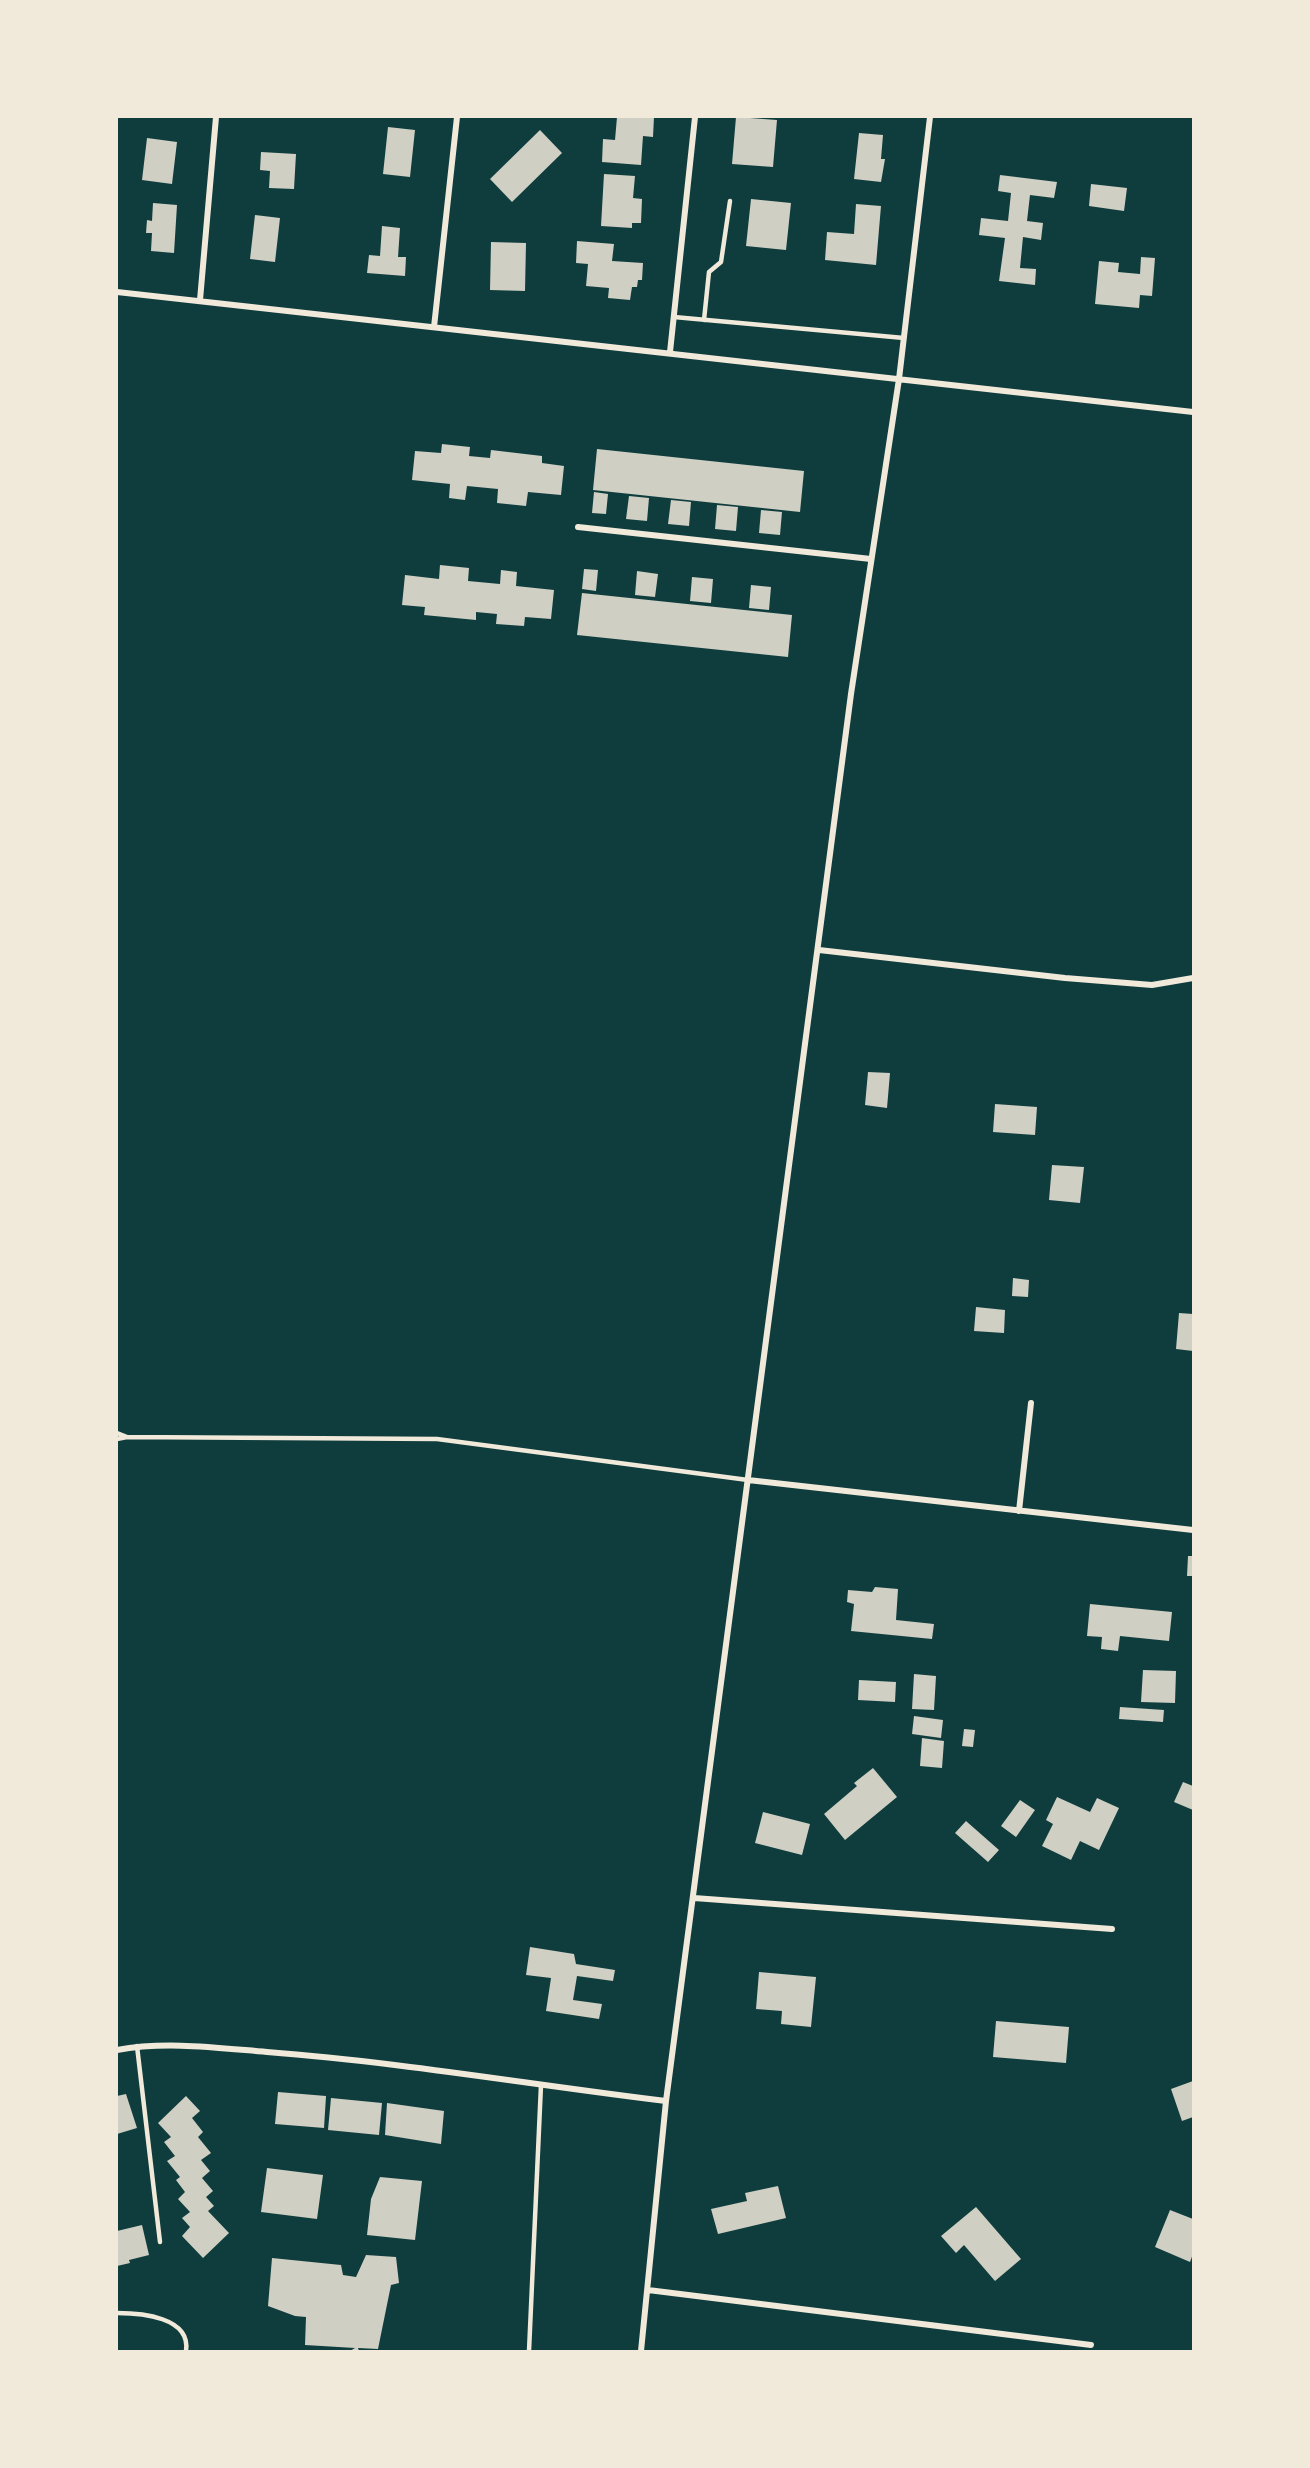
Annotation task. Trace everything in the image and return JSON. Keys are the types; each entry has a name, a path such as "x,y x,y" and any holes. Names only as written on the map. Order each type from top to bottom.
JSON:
{"street":[{"path":"200,300 216,117"},
{"path":"434,327 458,117"},
{"path":"670,352 696,117"},
{"path":"641,2351 666,2102 871,559 899,379 930,117"},
{"path":"117,291 1193,412"},
{"path":"578,527 871,559"},
{"path":"819,950 1065,978 1141,984 1193,978"},
{"path":"1019,1511 1031,1403"},
{"path":"748,1480 1193,1530"},
{"path":"694,1898 1112,1929"},
{"path":"117,2050 137,2046 205,2047 316,2055 666,2102"},
{"path":"648,2290 1091,2345"}],"lane":[{"path":"705,320 709,272 721,262 730,201"},
{"path":"674,317 904,338"},
{"path":"117,1433 127,1437"},
{"path":"117,1439 127,1437 437,1439 748,1480"},
{"path":"137,2046 160,2242"},
{"path":"529,2351 541,2085"},
{"path":"117,2313 154,2316 181,2329 187,2345 186,2351"}],"building":[{"path":"617,117 654,117 653,137 643,136 641,165 602,162 603,139 615,140"},
{"path":"736,117 777,120 773,167 732,164"},
{"path":"388,127 415,130 410,177 383,174"},
{"path":"540,130 562,153 512,202 490,179"},
{"path":"859,133 883,135 881,159 885,159 881,182 854,179"},
{"path":"147,138 177,142 172,184 142,180"},
{"path":"261,152 296,154 294,189 269,188 270,171 260,170"},
{"path":"604,174 635,176 633,198 642,199 641,223 632,223 632,228 601,226"},
{"path":"1000,175 1057,182 1054,198 1030,195 1027,221 1043,223 1041,240 1023,237 1020,268 1036,269 1035,285 999,281 1005,238 979,235 981,218 1008,221 1011,193 998,191"},
{"path":"1091,184 1127,188 1124,211 1089,206"},
{"path":"751,199 791,203 786,250 746,246"},
{"path":"153,203 177,205 174,253 151,251 152,233 146,233 147,220 152,221"},
{"path":"856,204 881,206 876,265 825,260 827,232 854,234"},
{"path":"255,215 280,218 275,262 250,259"},
{"path":"382,226 400,228 398,257 406,257 405,276 367,273 369,255 380,256"},
{"path":"577,241 614,244 612,261 643,263 642,280 638,280 637,287 632,287 630,300 608,298 609,288 586,286 588,264 576,263"},
{"path":"491,242 526,243 525,291 490,290"},
{"path":"1141,257 1155,258 1152,296 1140,295 1139,308 1095,304 1099,261 1119,263 1118,272 1140,274"},
{"path":"442,444 470,447 469,456 490,458 491,450 542,456 542,463 564,466 561,495 528,492 526,506 497,503 498,489 467,486 465,500 449,498 450,484 412,480 415,451 441,453"},
{"path":"597,449 804,471 800,512 593,490"},
{"path":"594,492 608,494 606,514 592,513"},
{"path":"629,496 649,498 647,521 626,519"},
{"path":"671,500 691,502 689,526 668,524"},
{"path":"717,505 738,507 736,531 715,529"},
{"path":"761,510 782,512 780,535 759,533"},
{"path":"440,565 469,568 468,581 500,584 501,570 517,572 516,586 554,590 551,619 525,617 524,626 496,624 497,614 476,612 476,620 424,615 425,607 402,605 405,575 439,579"},
{"path":"584,569 598,570 596,591 582,589"},
{"path":"637,571 658,574 655,597 635,595"},
{"path":"692,577 713,579 711,603 690,601"},
{"path":"751,585 771,587 769,610 749,608"},
{"path":"582,593 792,615 788,657 577,635"},
{"path":"868,1072 890,1073 887,1108 865,1105"},
{"path":"995,1104 1037,1107 1035,1135 993,1132"},
{"path":"1052,1165 1084,1167 1080,1203 1049,1200"},
{"path":"1013,1278 1029,1280 1028,1297 1012,1296"},
{"path":"976,1307 1005,1310 1004,1333 974,1331"},
{"path":"1179,1313 1193,1314 1193,1351 1176,1349"},
{"path":"1188,1556 1193,1556 1193,1576 1187,1576"},
{"path":"875,1587 898,1589 896,1620 934,1624 932,1639 851,1631 854,1604 847,1602 848,1590 872,1592"},
{"path":"1090,1604 1172,1612 1169,1641 1120,1636 1118,1651 1101,1649 1102,1637 1087,1636"},
{"path":"1143,1670 1176,1671 1175,1703 1141,1702"},
{"path":"914,1674 936,1676 934,1710 912,1709"},
{"path":"859,1680 896,1682 895,1702 858,1700"},
{"path":"1120,1707 1164,1710 1163,1722 1119,1719"},
{"path":"914,1716 943,1720 941,1738 912,1734"},
{"path":"964,1729 975,1730 973,1747 962,1746"},
{"path":"922,1738 944,1741 942,1768 920,1766"},
{"path":"873,1768 897,1797 845,1840 824,1814 857,1786 854,1783"},
{"path":"1183,1782 1193,1786 1193,1810 1174,1802"},
{"path":"1057,1797 1090,1812 1097,1798 1119,1808 1099,1850 1080,1841 1071,1860 1042,1846 1053,1824 1046,1820"},
{"path":"1020,1800 1035,1810 1016,1837 1001,1826"},
{"path":"763,1812 810,1824 802,1855 755,1843"},
{"path":"966,1821 999,1850 988,1862 955,1833"},
{"path":"530,1947 574,1954 576,1964 615,1970 613,1981 577,1976 573,2000 602,2004 599,2019 546,2011 551,1978 526,1975"},
{"path":"759,1972 816,1977 811,2027 781,2024 782,2011 756,2009"},
{"path":"996,2021 1069,2027 1066,2063 993,2057"},
{"path":"1193,2081 1193,2117 1182,2121 1171,2089"},
{"path":"278,2092 326,2096 324,2128 275,2124"},
{"path":"126,2094 137,2128 117,2134 117,2096"},
{"path":"186,2096 200,2111 192,2118 203,2132 198,2137 211,2153 201,2160 210,2171 202,2178 213,2191 206,2197 214,2206 208,2211 229,2233 203,2258 182,2236 190,2227 182,2218 190,2212 178,2199 185,2192 176,2180 180,2177 167,2161 175,2156 164,2142 171,2137 158,2123"},
{"path":"331,2098 382,2103 379,2135 328,2130"},
{"path":"387,2103 444,2111 441,2144 385,2135"},
{"path":"267,2168 323,2175 317,2219 261,2212"},
{"path":"380,2177 422,2181 415,2240 367,2235 371,2199"},
{"path":"778,2186 786,2218 718,2234 711,2209 747,2201 745,2193"},
{"path":"976,2207 1021,2259 995,2281 964,2245 956,2253 941,2236"},
{"path":"1170,2210 1193,2219 1193,2254 1190,2262 1155,2247"},
{"path":"142,2225 149,2255 117,2266 117,2231"},
{"path":"366,2255 396,2257 399,2283 391,2285 378,2349 358,2348 359,2351 350,2351 355,2348 305,2345 306,2317 295,2316 268,2306 272,2258 341,2265 343,2275 356,2277"}]}
